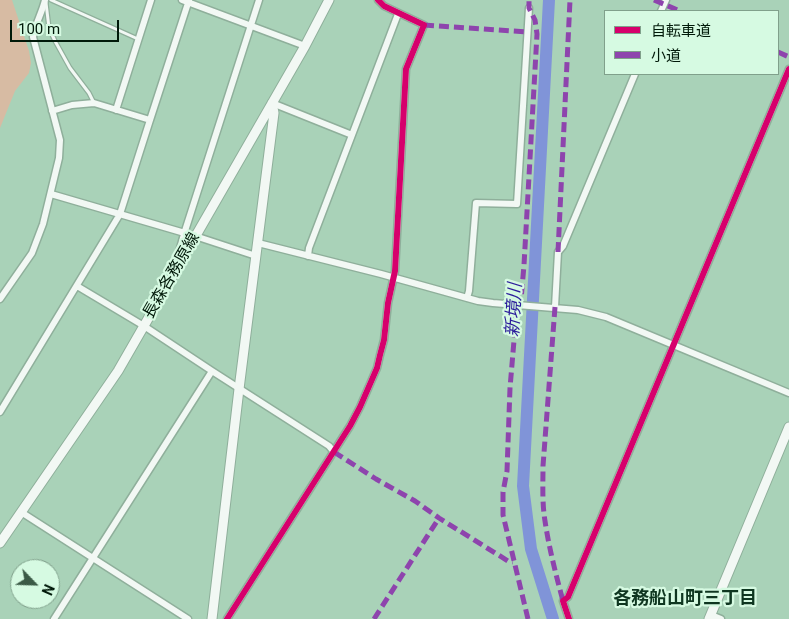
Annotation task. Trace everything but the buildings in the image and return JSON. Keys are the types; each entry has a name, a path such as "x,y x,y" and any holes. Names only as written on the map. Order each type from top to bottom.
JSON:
{"street":[{"path":"0,299 32,253 43,224 59,158 60,140 32,37 45,0"},
{"path":"116,110 151,0"},
{"path":"181,262 179,252 184,234 259,0"},
{"name":"長森各務原線","path":"0,543 118,371 305,46 329,0"},
{"path":"227,619 350,426 377,368 384,340 393,278 406,69 424,25 398,14 378,0"},
{"path":"0,412 120,214 186,1 305,46"},
{"path":"467,298 476,203 517,204 529,8"},
{"path":"308,256 309,248 398,14"},
{"path":"568,619 563,601 568,597 789,69"},
{"path":"555,307 558,252 563,246 635,75"},
{"path":"52,111 72,105 94,103 150,120"},
{"path":"272,103 352,135"},
{"path":"212,619 274,113 272,103"},
{"path":"51,194 256,256"},
{"path":"258,243 467,298 492,303 578,310 606,318 789,394"},
{"path":"77,286 144,326 329,446 334,452"},
{"path":"54,619 212,371"},
{"path":"721,619 710,617 789,427"},
{"path":"21,512 188,619"}],"lane":[{"path":"45,0 49,28 70,68 89,93 94,103"},
{"path":"51,0 138,39"}],"shaded area":[{"path":"0,0 12,0 29,51 31,63 29,73 15,91 0,128"}],"waterway":[{"name":"新境川","path":"549,0 523,486 531,549 553,619"}],"marked path":[{"path":"528,619 503,515 503,492 507,471 510,388 517,305 521,300 524,265 537,34 535,20 529,8 529,0"},
{"path":"558,252 570,0"},
{"path":"654,0 678,10"},
{"path":"424,25 528,32"},
{"path":"779,52 789,57"},
{"path":"555,307 543,466 543,500 549,541 563,601"},
{"path":"334,452 508,561 513,562"},
{"path":"374,619 439,518"}],"cycle path":[{"path":"227,619 350,426 377,368 384,340 388,303 395,271 406,69 424,25 384,6 378,0"},
{"path":"569,619 563,601 568,597 789,69"}],"district":[{"name":"各務船山町三丁目","path":"685,599"}]}
